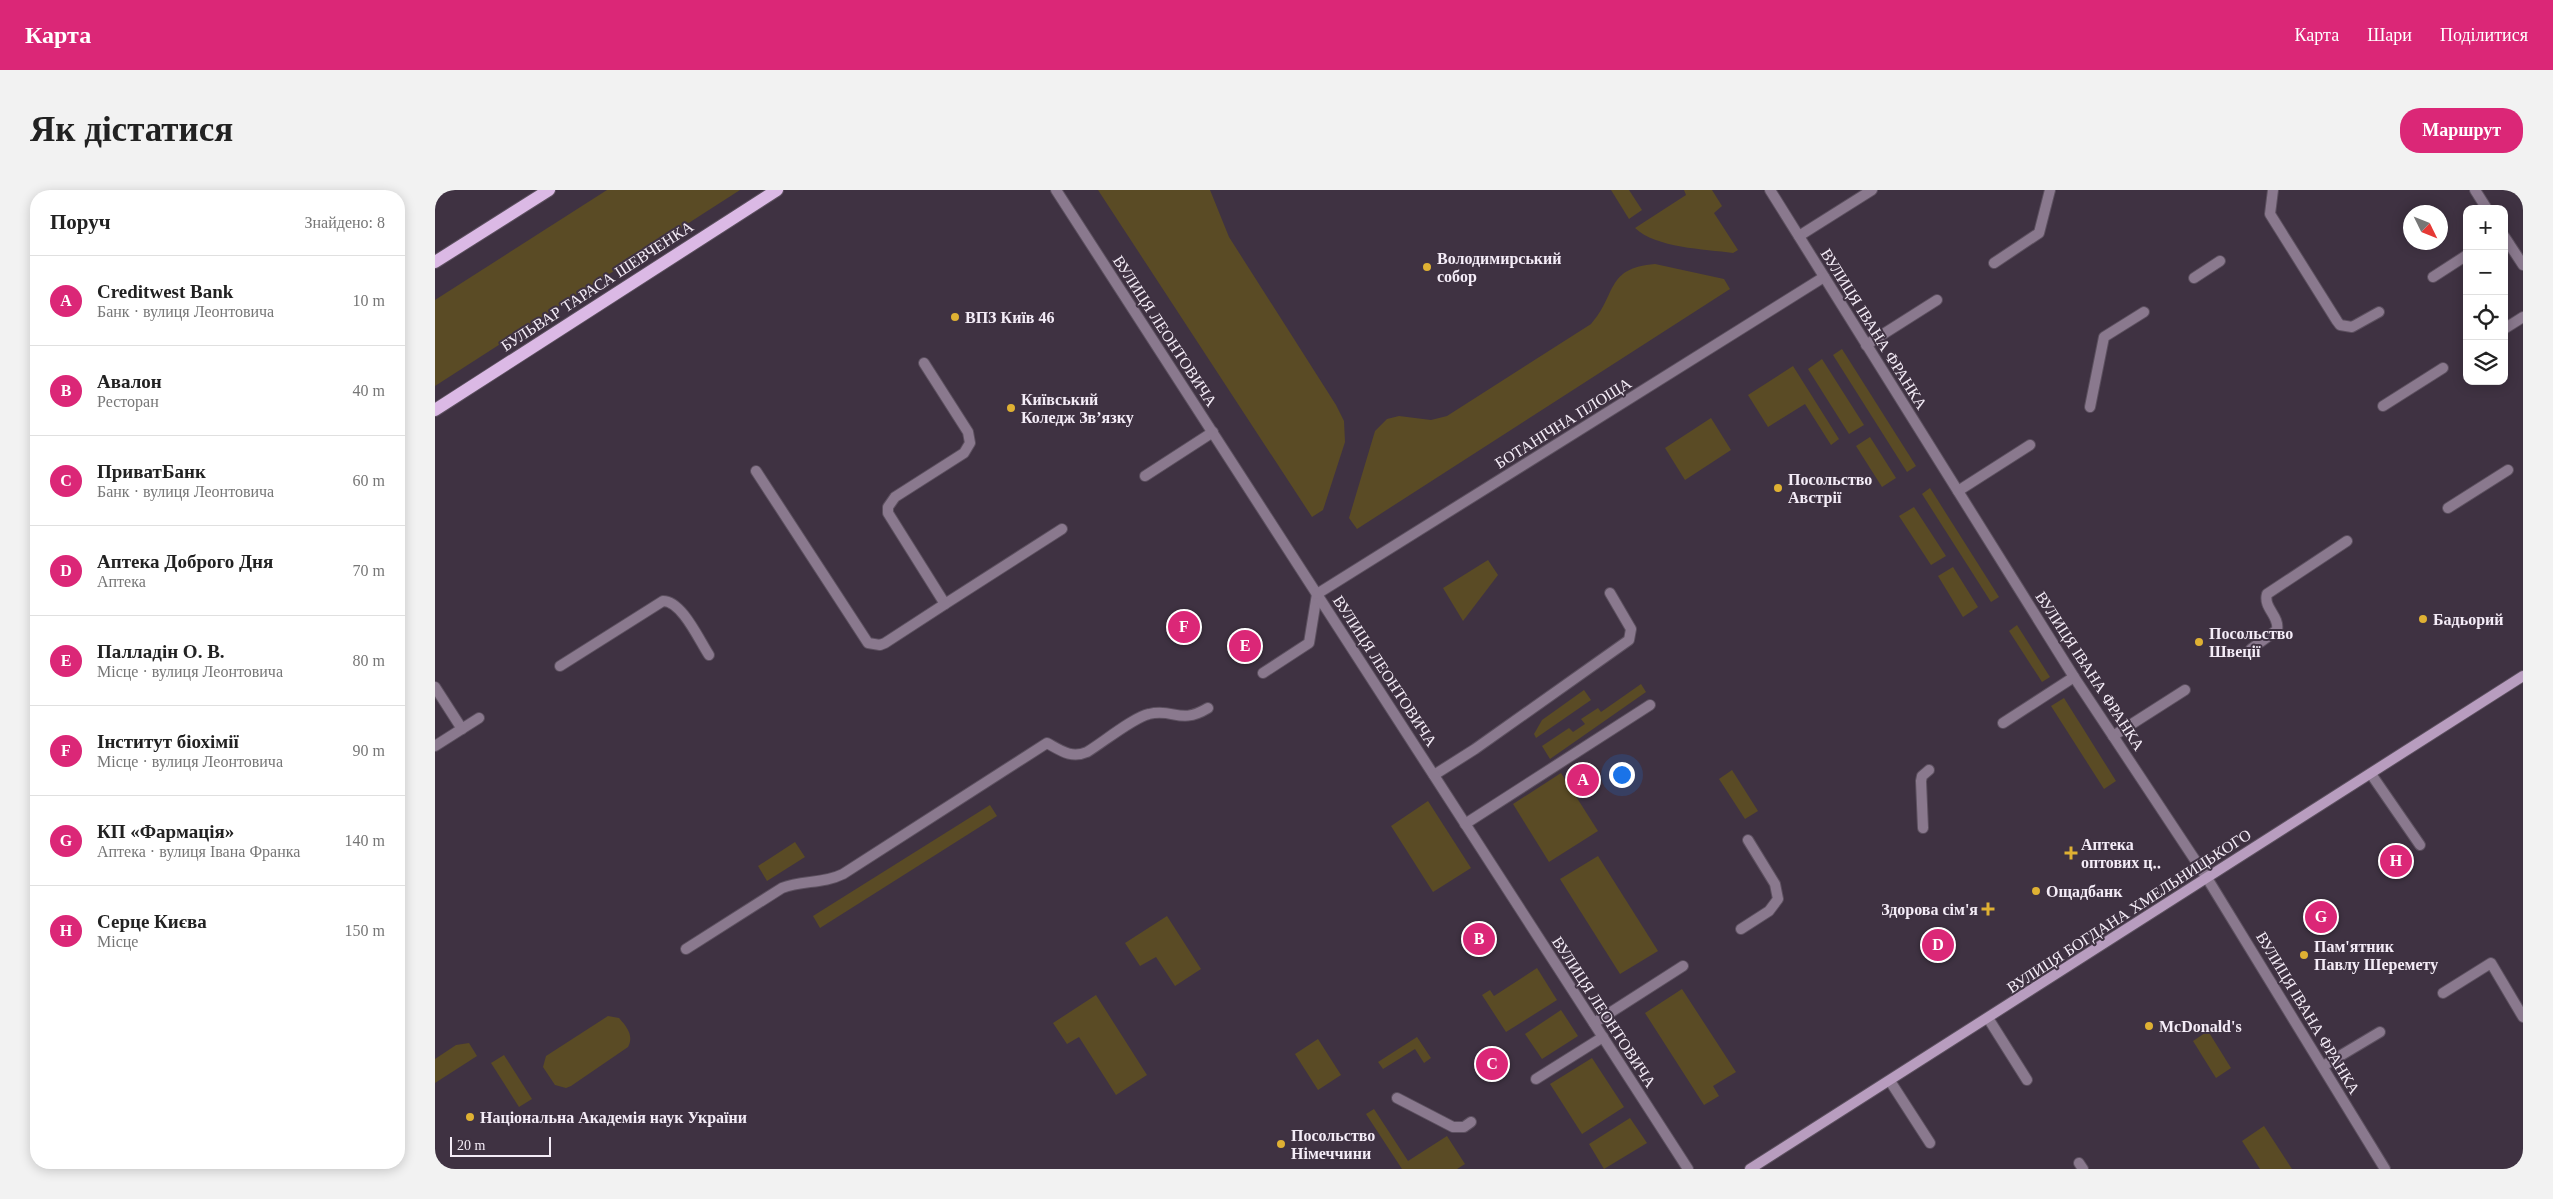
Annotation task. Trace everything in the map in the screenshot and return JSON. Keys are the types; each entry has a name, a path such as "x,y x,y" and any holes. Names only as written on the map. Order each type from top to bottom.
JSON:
{"main road":[{"path":"435,262 549,190"},
{"name":"БУЛЬВАР ТАРАСА ШЕВЧЕНКА","path":"435,410 777,190"}],"street":[{"name":"ВУЛИЦЯ ЛЕОНТОВИЧА","path":"1056,190 1688,1169"},
{"name":"ВУЛИЦЯ ІВАНА ФРАНКА","path":"1770,190 2074,677 2207,878 2385,1169"},
{"path":"1799,236 1872,190"},
{"path":"1994,263 2039,232 2050,190"},
{"path":"2273,190 2270,214 2337,321 2341,325 2352,327 2379,312"},
{"path":"2475,190 2484,205"},
{"path":"2508,242 2523,265"},
{"path":"2433,277 2463,258"},
{"path":"2194,278 2220,261"},
{"name":"БОТАНІЧНА ПЛОЩА","path":"1317,594 1824,277"},
{"path":"1866,345 1937,300"},
{"path":"2090,407 2104,337 2144,312"},
{"path":"2508,326 2523,317"},
{"path":"924,363 968,432 970,444 963,453 895,497 888,507 888,513 945,604"},
{"path":"2383,406 2443,368"},
{"path":"1145,476 1213,432"},
{"path":"1958,491 2030,445"},
{"path":"757,470 868,643 880,645 885,643 1062,529"},
{"path":"2448,508 2508,470"},
{"path":"2251,649 2277,630 2277,620 2267,604 2267,594 2347,541"},
{"path":"1434,775 1475,749 1629,640 1631,629 1610,593"},
{"path":"1263,673 1309,644 1317,594"},
{"path":"559,666 663,601 669,601 679,608 709,655"},
{"name":"ВУЛИЦЯ БОГДАНА ХМЕЛЬНИЦЬКОГО","path":"1750,1169 2523,676"},
{"path":"2003,723 2074,677"},
{"path":"435,687 462,729"},
{"path":"2113,736 2185,690"},
{"path":"1465,824 1651,705"},
{"path":"687,949 782,888 794,884 825,881 843,874 1047,743 1077,756 1087,752 1146,714 1158,712 1191,717 1208,708"},
{"path":"435,746 479,718"},
{"path":"1923,828 1921,781 1922,776 1929,770"},
{"path":"2371,774 2420,845"},
{"path":"1741,929 1769,911 1778,899 1775,884 1748,840"},
{"path":"2443,993 2491,963 2523,1017"},
{"path":"1594,1023 1683,966"},
{"path":"1988,1018 2027,1080"},
{"path":"2323,1066 2380,1032"},
{"path":"1536,1079 1603,1037"},
{"path":"1889,1081 1930,1143"},
{"path":"1397,1098 1453,1127 1464,1126 1471,1122"}],"shaded area":[{"path":"607,190 740,190 435,386 435,300"},
{"path":"1098,190 1210,190 1229,237 1336,405 1344,421 1345,442 1323,510 1312,517"},
{"path":"1611,190 1629,190 1642,210 1629,219"},
{"path":"1684,190 1712,190 1722,206 1714,213 1738,250 1733,253 1668,244 1644,235 1635,228 1686,195"},
{"path":"1655,264 1724,279 1730,289 1357,529 1349,518 1375,431 1387,419 1399,416 1431,420 1447,416 1591,324 1620,277 1628,271"},
{"path":"1842,349 1916,466 1907,472 1833,355"},
{"path":"1822,359 1864,425 1849,434 1808,369"},
{"path":"1793,366 1839,439 1831,445 1805,404 1768,427 1748,395"},
{"path":"1711,418 1731,450 1685,480 1665,448"},
{"path":"1870,437 1896,478 1882,487 1856,446"},
{"path":"1930,488 1999,597 1991,602 1922,494"},
{"path":"1914,507 1946,556 1931,565 1899,516"},
{"path":"1488,560 1498,575 1463,621 1443,588"},
{"path":"1953,567 1978,607 1963,617 1938,576"},
{"path":"2017,625 2050,677 2042,682 2009,631"},
{"path":"1641,684 1646,692 1550,759 1542,746 1569,728 1573,732 1585,724 1581,719 1598,708 1601,712"},
{"path":"1584,690 1591,700 1536,738 1534,734 1542,720"},
{"path":"2064,698 2116,781 2104,789 2051,706"},
{"path":"1732,770 1758,811 1745,819 1719,779"},
{"path":"1561,773 1598,831 1549,862 1513,804"},
{"path":"1428,801 1471,868 1433,892 1391,826"},
{"path":"990,805 997,816 820,928 813,916"},
{"path":"795,842 805,857 767,881 758,866"},
{"path":"1598,856 1658,951 1620,974 1560,879"},
{"path":"1167,916 1201,969 1175,986 1156,957 1140,966 1125,943"},
{"path":"1537,968 1557,1000 1506,1032 1482,995 1490,990 1494,996"},
{"path":"1682,989 1736,1072 1713,1086 1719,1096 1704,1105 1645,1013"},
{"path":"1096,995 1147,1075 1116,1095 1079,1037 1067,1044 1053,1023"},
{"path":"1561,1010 1578,1036 1542,1059 1525,1034"},
{"path":"608,1016 619,1018 627,1028 630,1035 628,1047 571,1086 566,1088 555,1085 543,1067 546,1056"},
{"path":"2208,1031 2231,1068 2216,1078 2193,1041"},
{"path":"1417,1037 1431,1058 1424,1063 1415,1049 1383,1069 1378,1062"},
{"path":"1318,1039 1341,1075 1318,1090 1295,1054"},
{"path":"469,1043 477,1056 435,1083 435,1059 456,1045"},
{"path":"504,1055 532,1099 519,1107 491,1063"},
{"path":"1592,1058 1624,1107 1582,1134 1550,1084"},
{"path":"1374,1109 1408,1161 1447,1136 1465,1164 1457,1169 1402,1169 1366,1114"},
{"path":"1630,1118 1647,1143 1604,1169 1589,1144"},
{"path":"2264,1126 2292,1169 2260,1169 2242,1141"}],"place":[{"name":"Володимирський собор","path":"1427,267"},
{"name":"ВПЗ Київ 46","path":"955,317"},
{"name":"Київський Коледж Зв’язку","path":"1011,408"},
{"name":"Посольство Австрії","path":"1778,488"},
{"name":"Бадьорий","path":"2423,619"},
{"name":"Інститут біохімії","path":"1184,627"},
{"name":"Посольство Швеції","path":"2199,642"},
{"name":"Палладін О. В.","path":"1245,646"},
{"name":"Creditwest Bank","path":"1583,780"},
{"name":"Аптека оптових ц‥","path":"2071,853"},
{"name":"Серце Києва","path":"2396,861"},
{"name":"Ощадбанк","path":"2036,891"},
{"name":"Здорова сім'я","path":"1988,909"},
{"name":"КП «Фармація»","path":"2321,917"},
{"name":"Авалон","path":"1479,939"},
{"name":"Аптека Доброго Дня","path":"1938,945"},
{"name":"Пам'ятник Павлу Шеремету","path":"2304,955"},
{"name":"McDonald's","path":"2149,1026"},
{"name":"ПриватБанк","path":"1492,1064"},
{"name":"Національна Академія наук України","path":"470,1117"},
{"name":"Посольство Німеччини","path":"1281,1144"}]}
